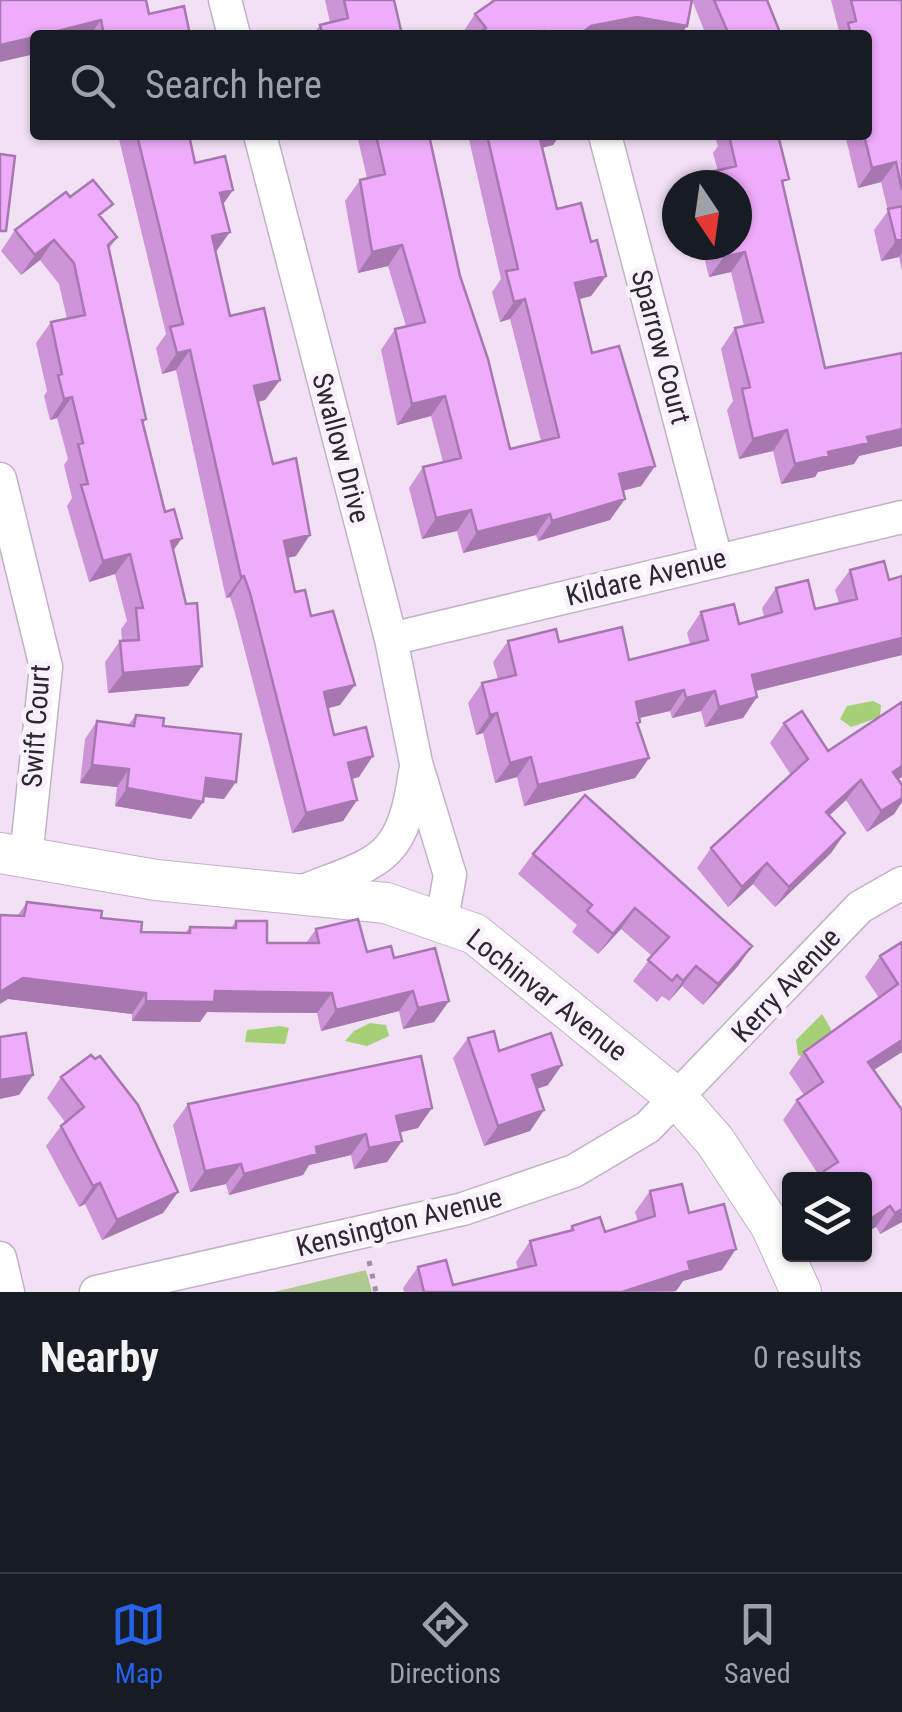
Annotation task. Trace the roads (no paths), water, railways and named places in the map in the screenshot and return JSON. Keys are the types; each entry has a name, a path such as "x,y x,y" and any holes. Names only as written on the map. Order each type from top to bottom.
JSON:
{"street":[{"path":"225,0 233,30"},
{"name":"Swallow Drive","path":"261,140 391,639 416,762 450,874 442,920"},
{"name":"Sparrow Court","path":"607,140 716,560"},
{"name":"Swift Court","path":"0,479 46,667 13,856"},
{"name":"Kildare Avenue","path":"391,639 902,516"},
{"name":"Swallow Drive","path":"292,895 373,865 400,838 416,762"},
{"name":"Lochinvar Avenue","path":"13,856 156,880 386,903 474,934 678,1099 716,1140 772,1226 801,1292"},
{"name":"Kerry Avenue","path":"678,1099 860,906 902,882"},
{"name":"Kensington Avenue","path":"96,1292 463,1209 530,1189 630,1142 678,1099"},
{"path":"0,1258 8,1292"}]}
